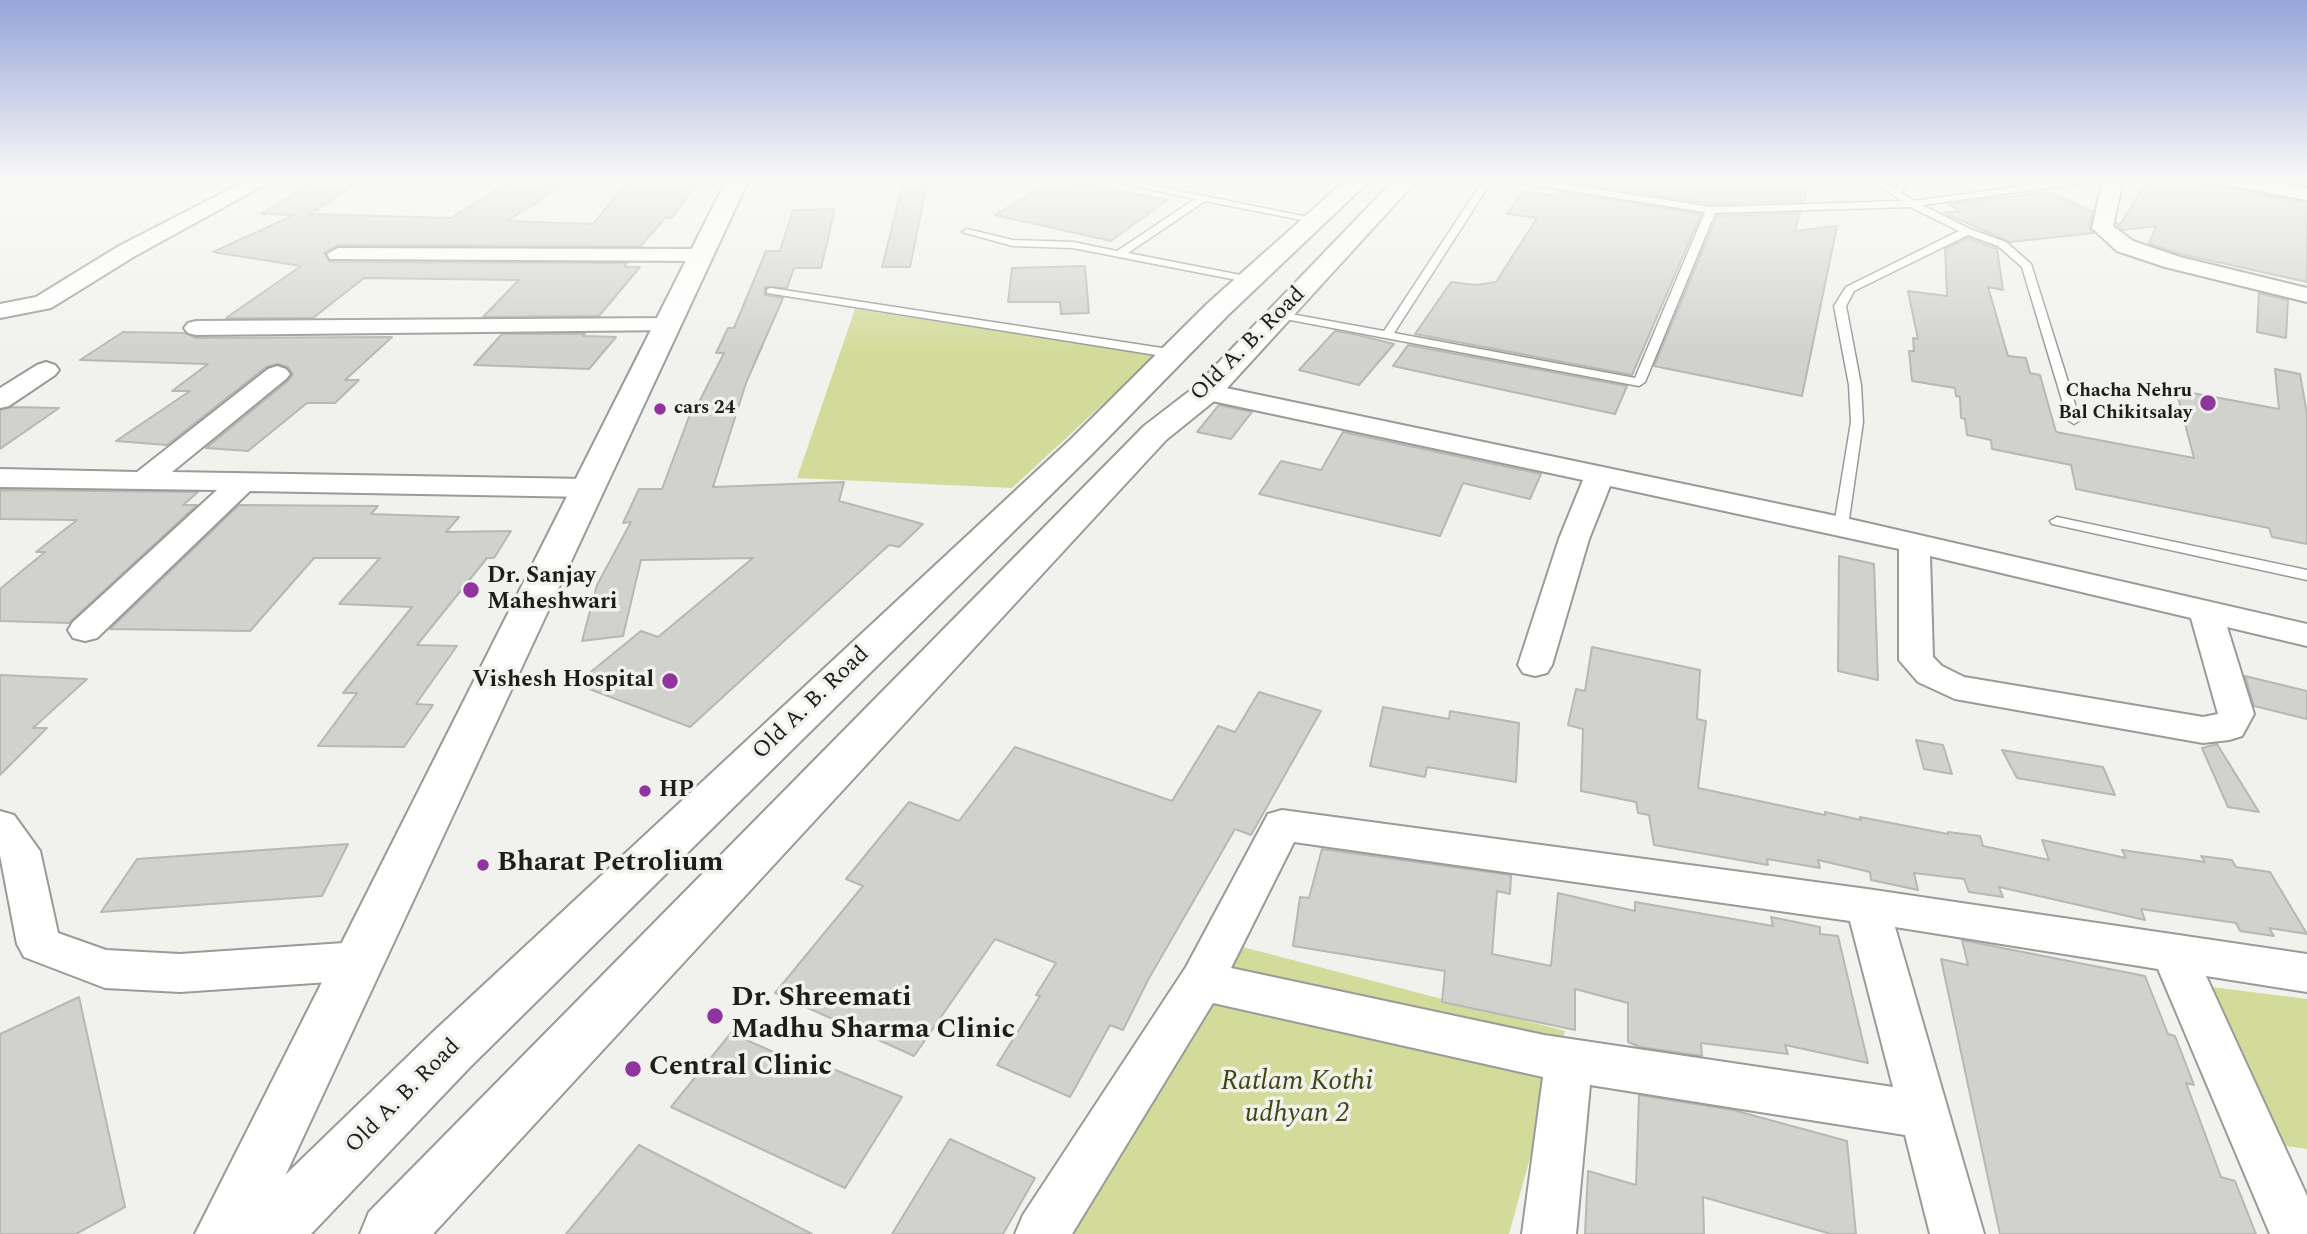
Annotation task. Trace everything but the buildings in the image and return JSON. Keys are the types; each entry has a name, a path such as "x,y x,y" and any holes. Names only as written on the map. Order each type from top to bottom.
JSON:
{"main road":[{"path":"226,1234 710,237"},
{"name":"Old A. B. Road","path":"268,1234 451,1050 1175,354 1218,309 1299,237"},
{"name":"Old A. B. Road","path":"391,1234 1155,433 1207,392 1353,237"}],"street":[{"path":"0,311 43,303 155,237"},
{"path":"2112,237 2125,246 2173,262 2307,295"},
{"path":"338,254 701,255"},
{"path":"196,328 667,326"},
{"path":"0,400 46,370"},
{"path":"146,479 277,373"},
{"path":"1207,392 1841,526 2307,635"},
{"path":"1535,665 1574,538 1600,475"},
{"path":"0,478 588,488"},
{"path":"85,630 244,481"},
{"path":"1914,545 1916,660 1930,674 1955,687 2203,730 2229,727 2236,714 2205,611"},
{"path":"1042,1234 1202,981 1282,825 1867,906 2307,973"},
{"path":"0,826 20,851 40,944 105,969 180,973 359,961"},
{"path":"1867,906 1957,1234"},
{"path":"2174,954 2297,1234"},
{"path":"1202,981 1569,1060 1924,1115"},
{"path":"1549,1234 1569,1060"}],"lane":[{"path":"986,237 1013,243 1073,245 1252,280"},
{"path":"1119,254 1145,237"},
{"path":"1387,335 1451,237"},
{"path":"1280,315 1639,382 1700,237"},
{"path":"1841,526 1857,422 1856,385 1840,306 1850,289 1956,237"},
{"path":"1982,237 2002,244 2028,266 2074,420"},
{"path":"771,291 1175,354"},
{"path":"2057,521 2307,575"}],"green space":[{"path":"855,309 1156,355 1012,488 797,478"},
{"name":"Ratlam Kothi udhyan 2","path":"1231,944 1565,1031 1509,1234 1069,1234"},
{"path":"2203,986 2307,999 2307,1149 2286,1146"}],"place":[{"name":"Chacha Nehru Bal Chikitsalay","path":"2208,403"},
{"name":"cars 24","path":"660,409"},
{"name":"Dr. Sanjay Maheshwari","path":"471,590"},
{"name":"Vishesh Hospital","path":"670,681"},
{"name":"HP","path":"645,791"},
{"name":"Bharat Petrolium","path":"483,865"},
{"name":"Dr. Shreemati Madhu Sharma Clinic","path":"715,1016"},
{"name":"Central Clinic","path":"633,1069"}]}
